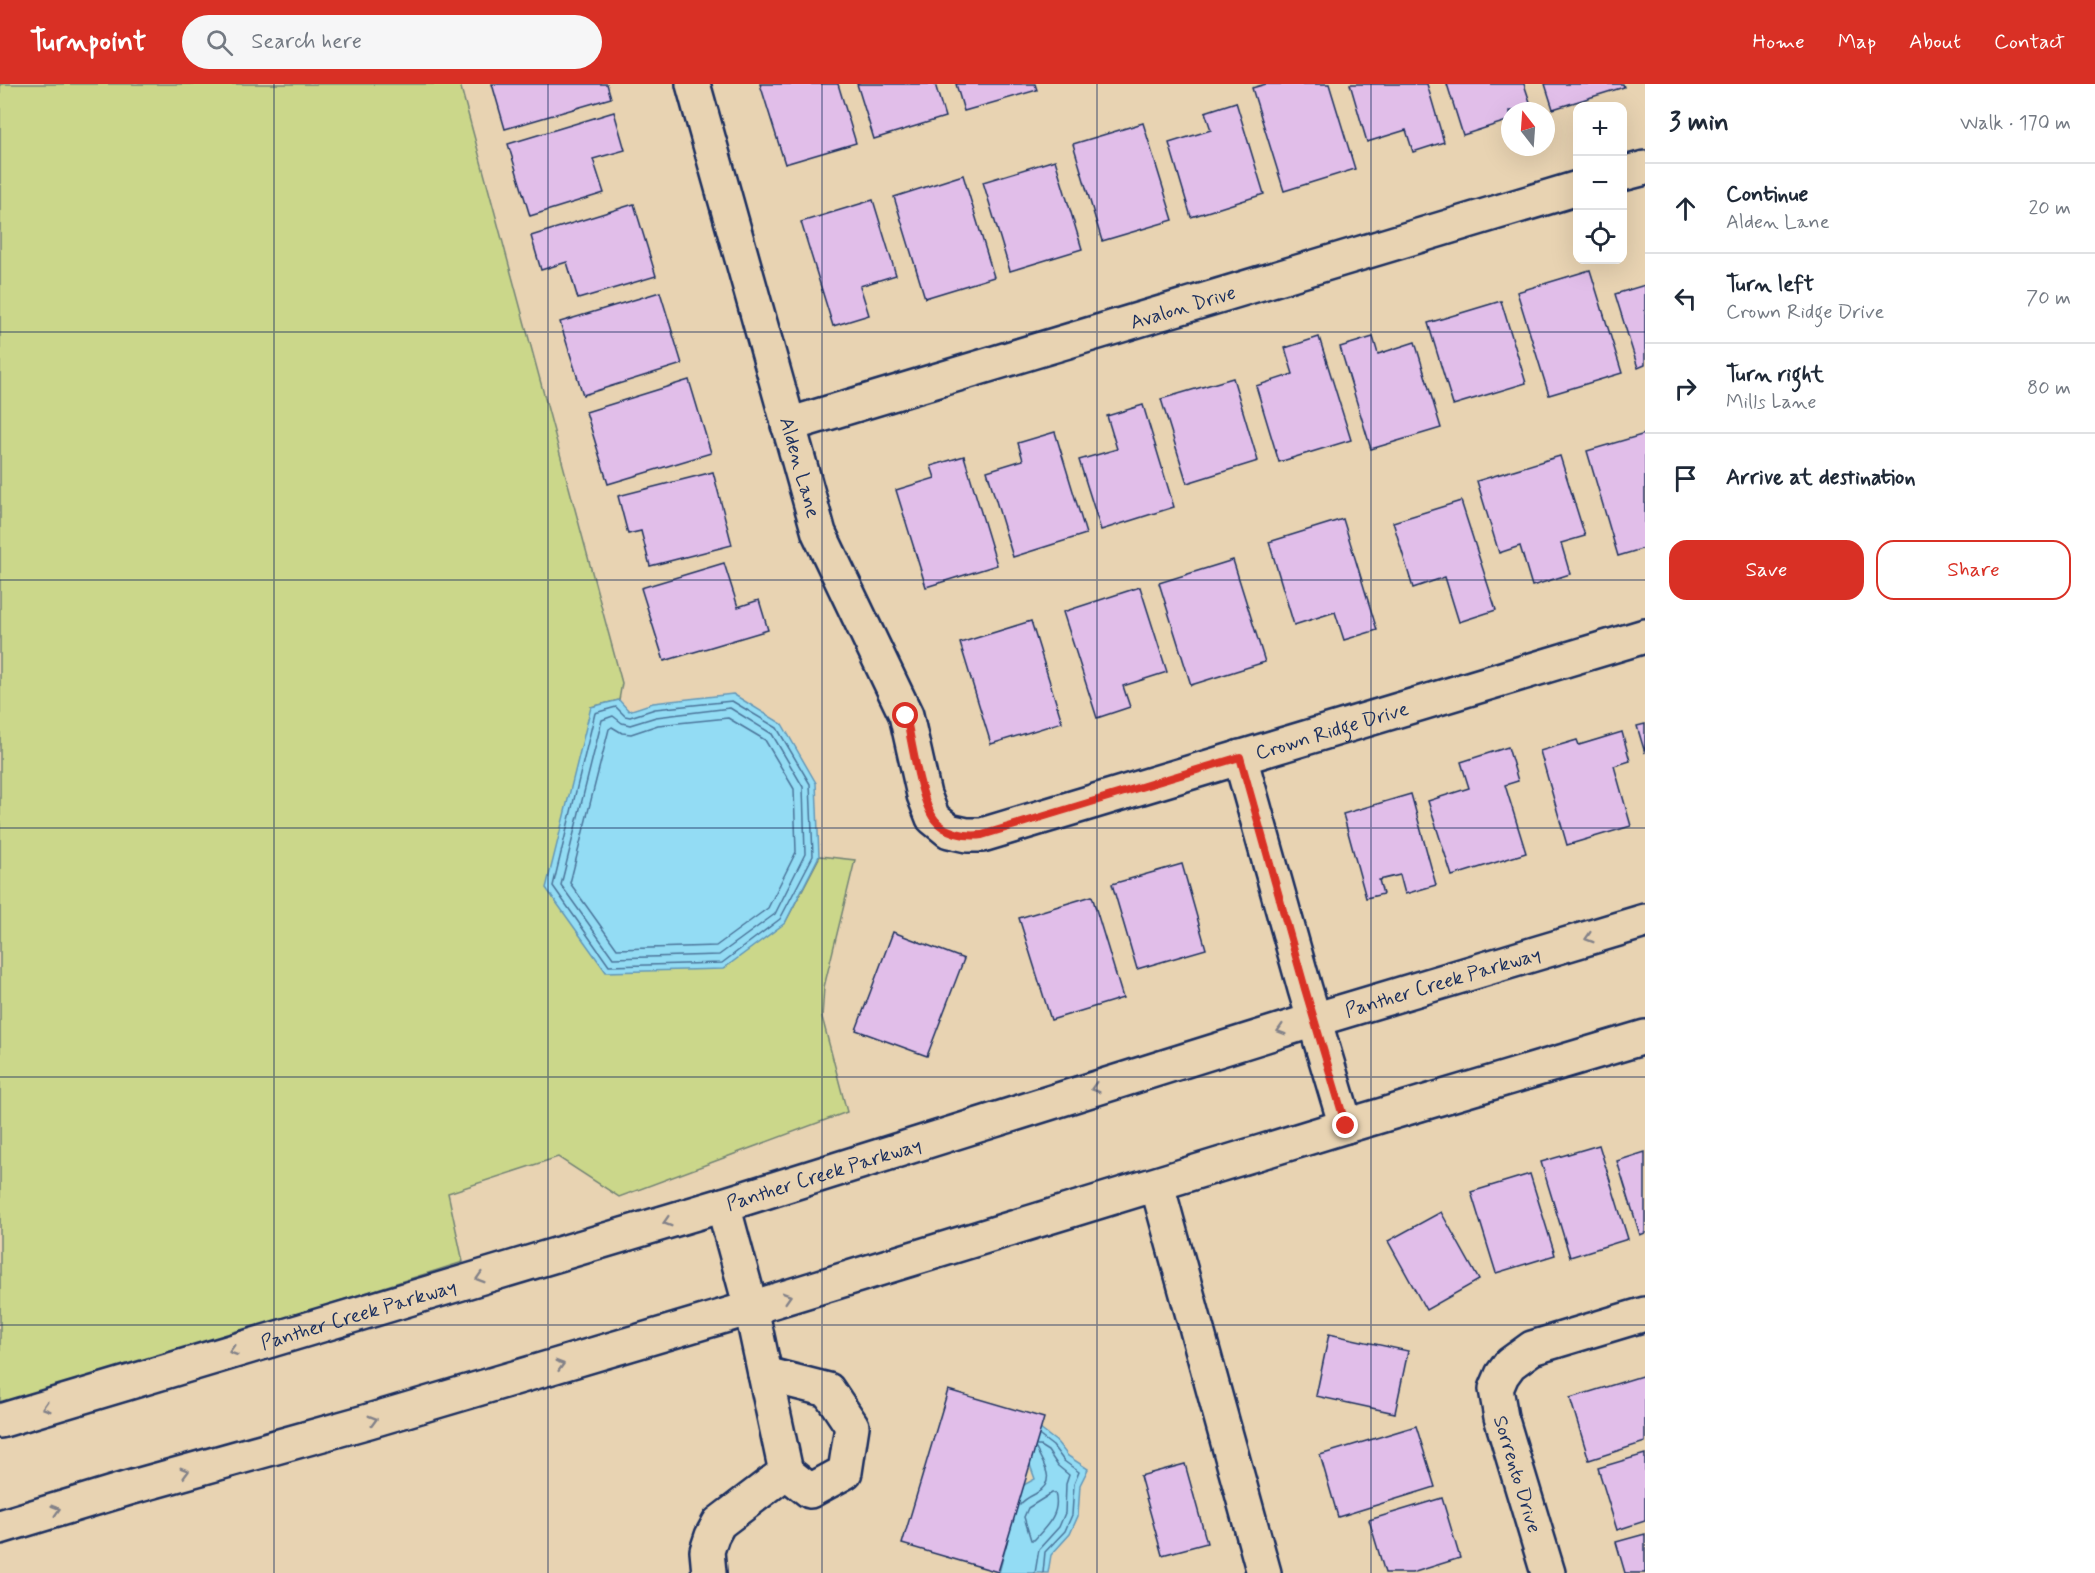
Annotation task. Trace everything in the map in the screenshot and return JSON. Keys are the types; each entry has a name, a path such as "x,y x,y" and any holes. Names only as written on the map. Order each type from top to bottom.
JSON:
{"street":[{"name":"Alden Lane","path":"693,84 819,533 906,716 924,795 930,811 936,822 948,831"},
{"path":"1627,173 1645,168"},
{"name":"Avalon Drive","path":"788,425 1573,190"},
{"name":"Crown Ridge Drive","path":"948,831 982,835 1645,636"},
{"path":"1240,757 1346,1126"},
{"name":"Panther Creek Parkway","path":"0,1421 723,1205 1314,1020 1645,921"},
{"path":"0,1527 751,1308 1645,1037"},
{"path":"1157,1185 1264,1573"},
{"path":"723,1205 751,1308 765,1374 786,1472 810,1491 845,1472 852,1426 828,1390 765,1374"},
{"name":"Sorrento Drive","path":"1548,1573 1499,1410 1496,1389 1510,1364 1532,1348 1645,1314"},
{"path":"709,1573 707,1551 719,1523 786,1472"}],"green space":[{"path":"0,84 460,84 622,683 619,700 591,707 785,923 820,856 855,860 824,987 822,1017 847,1112 619,1197 558,1157 448,1193 463,1262 0,1408"}],"water":[{"path":"733,694 782,724 816,783 819,856 785,923 723,969 606,972 546,888 591,707 619,700 629,711 653,703"},
{"path":"1031,1422 1057,1442 1068,1456 1088,1469 1080,1485 1078,1516 1070,1534 1051,1555 1048,1573 999,1573 1007,1542 999,1517 1011,1492 1035,1479 1030,1465"}],"building":[{"path":"492,84 607,84 611,98 505,129"},
{"path":"760,84 838,84 856,143 785,164"},
{"path":"857,84 935,84 945,117 874,139"},
{"path":"956,84 1035,84 1037,90 964,111"},
{"path":"1266,84 1329,84 1355,169 1284,191 1252,88"},
{"path":"1350,84 1427,84 1444,142 1413,152 1406,130 1367,142"},
{"path":"1447,84 1524,84 1530,102 1501,102 1501,123 1463,135"},
{"path":"1545,84 1623,84 1624,87 1555,108 1555,102 1551,102"},
{"path":"1236,102 1264,194 1191,217 1169,143 1211,130 1205,112"},
{"path":"614,112 625,150 593,159 604,193 530,216 508,144"},
{"path":"1143,123 1173,220 1102,241 1073,144"},
{"path":"1055,160 1082,249 1010,271 983,182"},
{"path":"963,175 994,277 925,298 894,197"},
{"path":"873,200 896,275 860,286 869,315 833,326 801,222"},
{"path":"634,204 656,276 578,299 567,262 541,270 531,236"},
{"path":"1590,270 1622,373 1549,395 1517,292"},
{"path":"1645,285 1645,365 1638,368 1615,294"},
{"path":"660,292 682,364 583,395 560,322"},
{"path":"1501,301 1526,383 1453,405 1428,323"},
{"path":"1319,337 1351,440 1279,462 1256,386 1293,374 1285,348"},
{"path":"1373,337 1378,354 1415,342 1441,428 1371,449 1340,347"},
{"path":"1233,378 1258,461 1187,483 1161,399"},
{"path":"689,380 711,453 608,484 586,412"},
{"path":"1143,405 1174,507 1101,530 1079,460 1117,449 1107,416"},
{"path":"1055,432 1086,534 1013,557 987,471 1023,460 1018,443"},
{"path":"1645,434 1645,548 1618,556 1587,451"},
{"path":"964,456 997,565 926,587 896,490 935,478 931,466"},
{"path":"1560,456 1585,536 1561,543 1570,574 1532,586 1520,546 1499,553 1477,481"},
{"path":"713,472 732,545 650,566 641,531 628,534 618,496"},
{"path":"1461,501 1496,610 1459,622 1445,577 1413,588 1393,522"},
{"path":"1343,519 1377,630 1344,640 1335,612 1294,625 1269,542"},
{"path":"1233,560 1265,662 1191,685 1159,583"},
{"path":"724,563 738,607 759,600 768,630 664,661 641,588"},
{"path":"1140,587 1167,672 1123,686 1130,707 1097,718 1063,612"},
{"path":"1031,621 1062,722 991,744 960,643"},
{"path":"1645,724 1645,753 1637,726"},
{"path":"1622,732 1630,761 1614,766 1631,826 1567,845 1540,751 1577,740 1579,745"},
{"path":"1508,747 1518,781 1505,785 1526,853 1452,876 1428,801 1469,788 1461,762"},
{"path":"1411,794 1436,885 1405,894 1400,875 1379,880 1383,894 1366,898 1343,814"},
{"path":"1182,864 1206,949 1137,969 1112,884"},
{"path":"1092,896 1123,998 1051,1020 1019,918"},
{"path":"893,932 964,959 927,1056 856,1030"},
{"path":"1599,1145 1628,1239 1570,1257 1541,1162"},
{"path":"1645,1152 1645,1233 1640,1235 1617,1161"},
{"path":"1530,1174 1555,1255 1496,1273 1471,1192"},
{"path":"1441,1212 1479,1280 1426,1310 1388,1241"},
{"path":"1329,1334 1408,1351 1395,1413 1316,1396"},
{"path":"1645,1375 1645,1442 1589,1460 1570,1398"},
{"path":"948,1390 1044,1418 998,1572 902,1544"},
{"path":"1416,1426 1435,1487 1338,1517 1320,1455"},
{"path":"1645,1454 1645,1521 1617,1530 1598,1468"},
{"path":"1185,1464 1207,1543 1162,1555 1140,1476"},
{"path":"1442,1498 1460,1558 1412,1573 1385,1573 1369,1520"},
{"path":"1645,1534 1645,1573 1625,1573 1616,1542"}],"route":[{"path":"906,716 924,795 933,818 948,831 975,836 1240,757 1346,1126"}]}
